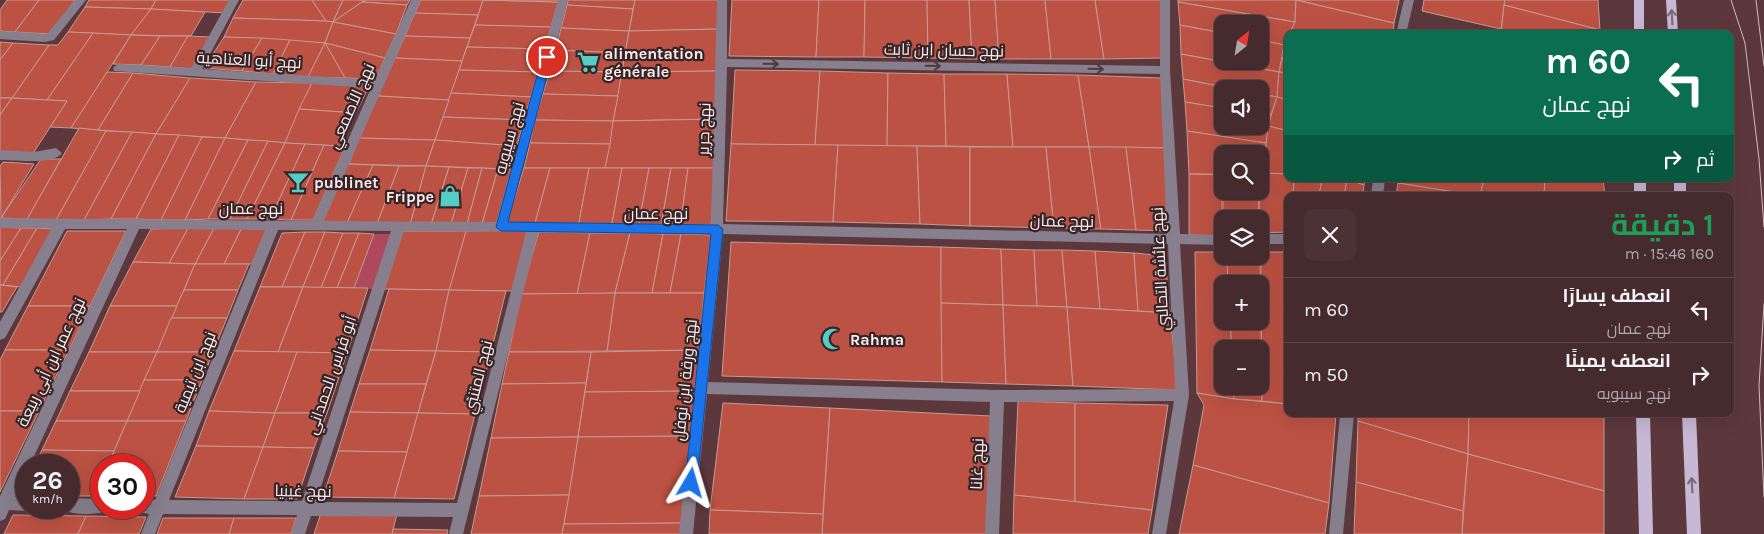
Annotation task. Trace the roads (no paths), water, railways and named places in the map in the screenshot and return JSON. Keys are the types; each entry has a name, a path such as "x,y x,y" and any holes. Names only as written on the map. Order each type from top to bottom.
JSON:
{"main road":[{"path":"1639,0 1639,30"},
{"path":"1671,0 1673,30"},
{"path":"1643,417 1646,534"},
{"path":"1688,417 1694,534"}],"street":[{"path":"0,35 50,37 81,0"},
{"path":"194,73 234,0"},
{"name":"نهج الأصمعي","path":"316,225 416,0"},
{"name":"نهج سيبويه","path":"501,227 563,0"},
{"name":"نهج جرير","path":"718,229 722,0"},
{"name":"نهج عائشة التحالبي","path":"1159,534 1182,395 1165,70 1165,0"},
{"path":"1402,30 1409,0"},
{"name":"نهج حسان ابن ثابت","path":"722,63 1165,70"},
{"name":"نهج أبو العتاهية","path":"118,68 379,84"},
{"path":"0,155 34,157 56,153"},
{"name":"نهج عمان","path":"0,223 718,229 1214,240"},
{"path":"0,334 61,224"},
{"name":"نهج عمر ابن أبي ربيعة","path":"2,507 134,224"},
{"name":"نهج ابن تيمية","path":"148,534 274,224"},
{"name":"أبو فراس الحمداني","path":"298,534 399,227"},
{"name":"نهج المتنبّي","path":"456,534 533,228"},
{"name":"نهج ورقة ابن نوفل","path":"686,534 718,229"},
{"path":"1269,239 1284,239"},
{"path":"702,388 997,396 1182,395"},
{"name":"نهج غانا","path":"992,534 997,396"},
{"path":"1336,534 1347,417"},
{"path":"2,507 15,505"},
{"name":"نهج غينيا","path":"155,507 462,510"}],"tram line":[{"path":"1731,0 1745,43 1759,159 1764,227"},
{"path":"1756,0 1764,66"},
{"path":"1764,304 1759,386 1764,497"}],"place":[{"name":"alimentation générale","path":"588,62"},
{"name":"publinet","path":"298,182"},
{"name":"Frippe","path":"450,196"},
{"name":"Rahma","path":"833,339"}]}
